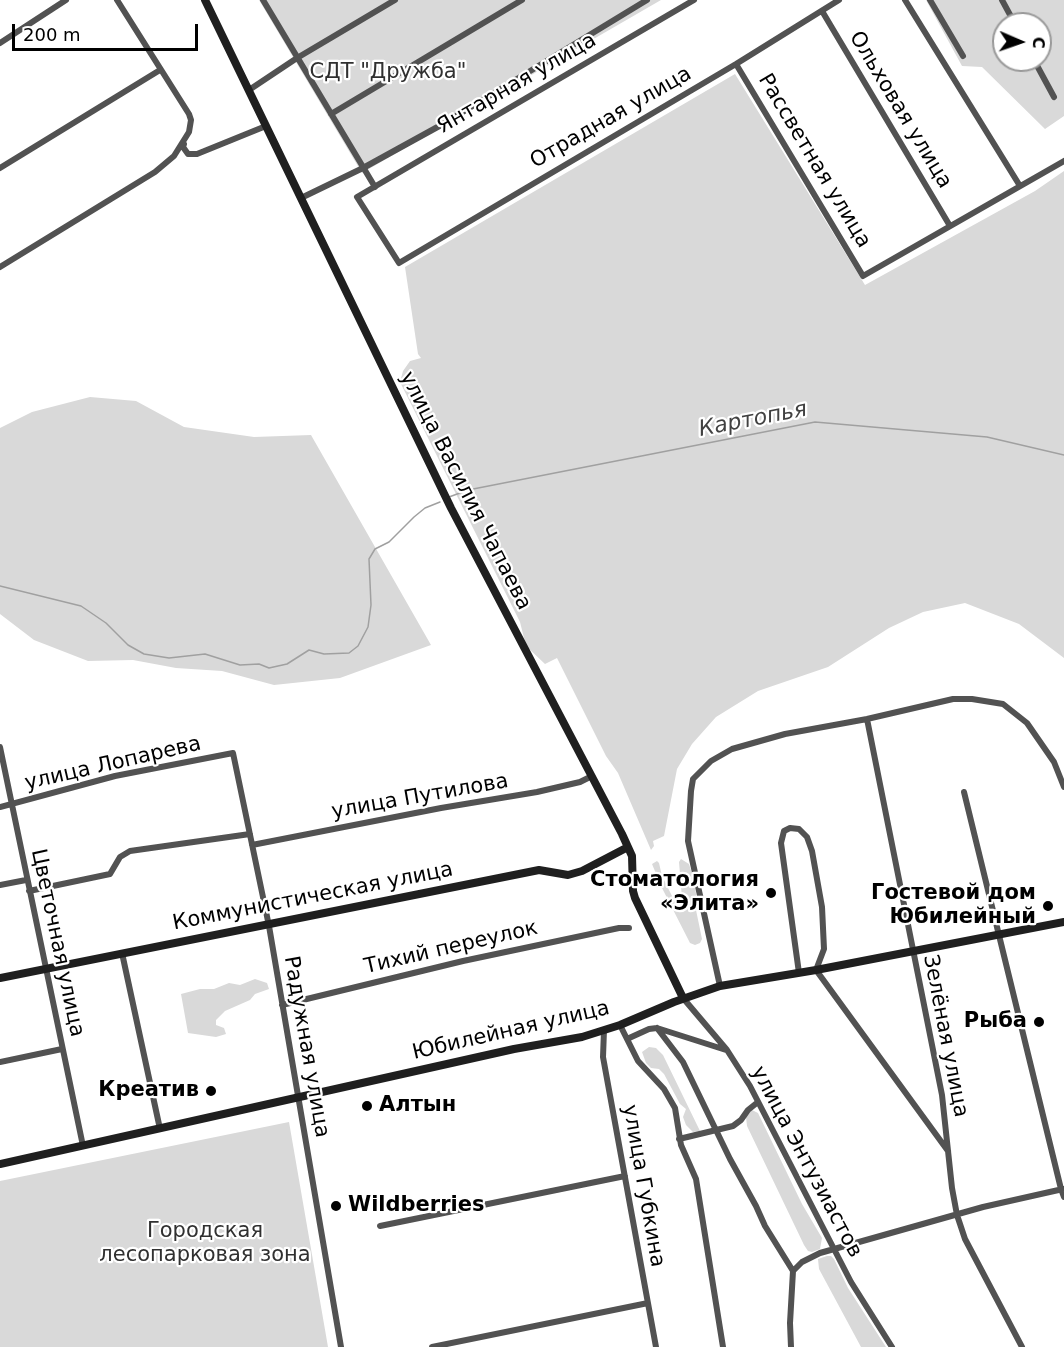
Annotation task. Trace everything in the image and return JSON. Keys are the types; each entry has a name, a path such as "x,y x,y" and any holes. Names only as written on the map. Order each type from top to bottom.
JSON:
{"street":[{"path":"0,43 66,0"},
{"path":"117,0 189,114 190,127 183,147 188,154 197,154 266,126"},
{"name":"улица Василия Чапаева","path":"205,0 450,508 628,847 632,856 635,898 683,999"},
{"path":"249,90 297,58 395,0"},
{"path":"330,114 522,0"},
{"name":"Янтарная улица","path":"301,198 363,168 514,83 647,0"},
{"name":"Янтарная улица","path":"357,197 694,0"},
{"name":"Отрадная улица","path":"357,197 399,263 736,64 838,0"},
{"path":"905,0 1020,186"},
{"path":"930,0 963,56"},
{"path":"265,1 375,187"},
{"name":"Ольховая улица","path":"822,10 950,226"},
{"name":"Рассветная улица","path":"736,64 863,276 950,226"},
{"path":"0,168 160,70"},
{"path":"1040,72 1054,97"},
{"path":"0,267 155,172 167,163 184,142"},
{"path":"950,226 1064,161"},
{"path":"720,986 688,841 693,779 711,761 732,749 785,734 867,719 953,699 972,699 1003,704 1027,723 1054,762 1064,787"},
{"name":"Зелёная улица","path":"867,719 942,1095 957,1215 965,1239 1022,1347"},
{"name":"Цветочная улица","path":"0,747 83,1146"},
{"name":"улица Лопарева","path":"0,807 115,776 233,753"},
{"name":"Радужная улица","path":"233,753 269,926 341,1347"},
{"name":"улица Путилова","path":"252,845 441,808 537,792 580,782 592,776"},
{"path":"964,792 1064,1197"},
{"path":"799,973 781,843 784,831 790,828 799,829 807,837 812,851 822,907 824,949 816,970 948,1152"},
{"path":"29,891 110,873 120,857 130,850 250,834"},
{"name":"Коммунистическая улица","path":"0,978 269,926 539,870 575,873 628,847"},
{"path":"0,885 26,880"},
{"name":"Юбилейная улица","path":"0,1164 514,1049 582,1037 620,1025 720,986 816,970 1064,922"},
{"name":"Тихий переулок","path":"282,1005 463,961 618,928 629,928"},
{"path":"122,953 160,1129"},
{"name":"улица Энтузиастов","path":"683,999 727,1050 758,1102 858,1295 892,1347"},
{"path":"620,1025 644,1068 664,1089 675,1108 679,1139 696,1179 723,1347"},
{"path":"627,1039 649,1029 657,1028 727,1050"},
{"path":"657,1028 683,1062 765,1226 793,1271 791,1347"},
{"name":"улица Губкина","path":"604,1030 602,1049 656,1347"},
{"path":"0,1062 62,1049"},
{"path":"679,1139 738,1124 748,1110 758,1102"},
{"path":"380,1226 625,1176"},
{"path":"793,1271 802,1262 834,1249 1062,1189"},
{"path":"432,1347 648,1303"}],"green space":[{"name":"СДТ \"Дружба\"","path":"259,0 661,0 362,173"},
{"path":"926,0 1064,0 1064,116 1045,129 982,67 962,66"},
{"path":"735,74 865,285 1035,191 1064,171 1064,658 1019,624 965,603 923,612 889,628 828,667 758,691 716,717 692,744 677,769 664,836 653,841 654,846 651,850 618,773 606,756 557,658 545,664 526,646 520,622 400,382 403,371 410,361 421,358 418,354 405,267"},
{"path":"90,397 136,401 184,427 254,437 311,435 431,645 340,678 274,685 222,671 176,668 133,660 88,661 34,640 0,614 0,428 32,412"},
{"path":"681,859 689,864 697,899 696,910 702,939 695,945 690,943 652,864 657,861 659,863 662,876 677,906 682,898 679,862"},
{"path":"255,979 267,983 269,989 225,1011 216,1020 216,1025 224,1028 226,1034 216,1037 188,1033 181,994 200,989 214,989 229,983 240,985"},
{"path":"649,1047 656,1048 663,1055 700,1131 693,1132 686,1125 683,1117 686,1109 680,1104 664,1074 646,1063 642,1052"},
{"path":"752,1110 758,1113 802,1204 822,1238 820,1249 808,1251 804,1245 747,1126 746,1117"},
{"name":"Городская лесопарковая зона","path":"289,1122 328,1347 0,1347 0,1181"},
{"path":"827,1256 834,1259 848,1288 886,1347 861,1347 819,1269 818,1259"}],"waterway":[{"name":"Картопья","path":"449,497 468,490 815,422 987,437 1064,455"},
{"name":"Картопья","path":"0,586 81,606 106,623 128,645 144,654 169,658 205,654 240,665 259,664 269,668 287,664 309,650 324,654 349,653 358,646 368,627 371,605 369,559 375,549 389,542 425,508 440,502"}],"place":[{"name":"Стоматология «Элита»","path":"771,893"},
{"name":"Гостевой дом Юбилейный","path":"1048,906"},
{"name":"Рыба","path":"1039,1022"},
{"name":"Креатив","path":"211,1091"},
{"name":"Алтын","path":"367,1106"},
{"name":"Wildberries","path":"336,1206"}]}
